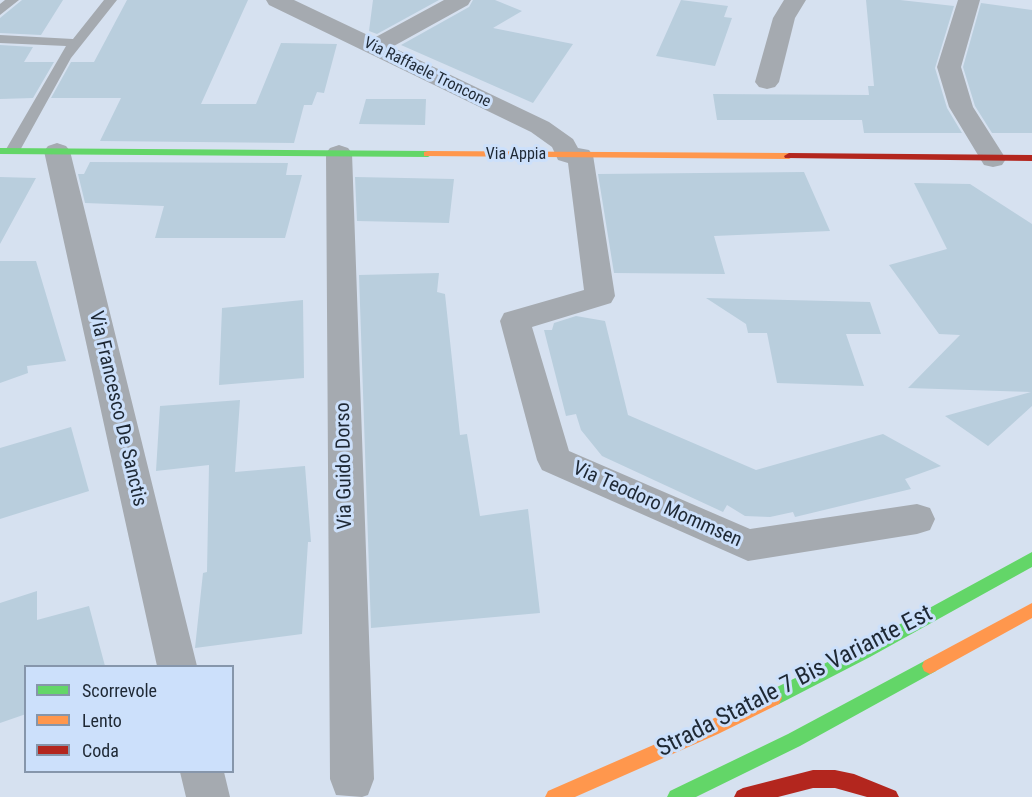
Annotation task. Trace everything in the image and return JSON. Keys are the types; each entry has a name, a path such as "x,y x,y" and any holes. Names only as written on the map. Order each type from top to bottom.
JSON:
{"main road":[{"name":"Via Appia","path":"6,151 1032,158"},
{"name":"Strada Statale 7 Bis Variante Est","path":"554,797 712,728 864,652 1032,559"},
{"path":"676,797 794,740 1032,610"},
{"path":"743,797 813,779 835,779 854,783 890,797"}],"street":[{"name":"Via Raffaele Troncone","path":"277,0 540,127 564,144 574,155"},
{"path":"375,47 460,0"},
{"path":"767,82 784,18 795,0"},
{"path":"969,0 949,67 961,107 993,159"},
{"name":"Via Francesco De Sanctis","path":"57,151 177,665"},
{"name":"Via Guido Dorso","path":"339,153 352,779"},
{"name":"Via Teodoro Mommsen","path":"574,155 600,296 515,321 554,460 748,545 917,519"},
{"path":"202,773 208,797"}],"lane":[{"path":"0,11 13,0"},
{"path":"6,151 76,43 111,0"},
{"path":"0,39 76,43"}],"building":[{"path":"22,0 63,0 41,35 0,33 0,18"},
{"path":"127,0 248,0 201,104 256,104 281,43 337,44 324,93 317,92 312,105 304,105 294,143 100,141 121,98 51,98 71,62 94,62"},
{"path":"373,0 439,0 377,34 369,31"},
{"path":"473,0 495,0 522,11 493,28 573,44 533,103 401,45 469,7"},
{"path":"681,0 728,6 724,17 732,18 715,66 656,56"},
{"path":"866,0 900,0 954,6 935,68 947,108 962,133 864,133 862,120 717,120 713,94 869,95 868,86 874,86"},
{"path":"981,3 1032,10 1032,133 992,133 975,106 963,67"},
{"path":"0,45 33,47 24,62 54,62 33,98 0,99"},
{"path":"366,99 426,99 425,125 359,124"},
{"path":"90,162 288,163 286,175 302,175 285,238 155,238 164,206 85,203 78,174 84,174"},
{"path":"804,172 830,231 714,236 725,274 614,273 598,174"},
{"path":"0,177 36,178 0,244"},
{"path":"355,177 454,179 449,223 357,221"},
{"path":"914,183 970,184 1032,224 1032,406 988,446 945,416 1031,392 908,388 960,335 939,334 889,265 947,249"},
{"path":"0,261 36,261 66,361 27,366 28,373 0,383"},
{"path":"439,273 437,292 445,294 460,435 467,434 480,516 528,509 540,613 371,628 359,275"},
{"path":"706,298 870,302 881,334 846,334 864,386 777,383 767,333 748,333 746,324"},
{"path":"303,300 304,378 219,385 222,308"},
{"path":"576,316 605,321 628,415 756,470 883,434 941,466 905,479 911,489 795,517 793,512 770,517 745,516 727,505 723,512 602,456 581,430 576,414 566,416 544,330 552,330 554,323"},
{"path":"240,400 235,472 305,466 311,542 308,542 302,634 195,648 203,573 207,572 209,465 156,471 160,406"},
{"path":"71,427 89,491 0,519 0,448"},
{"path":"37,591 37,620 89,606 105,665 24,665 24,715 0,723 0,603"}],"traffic: fast":[{"path":"0,151 428,154"},
{"path":"773,698 864,652 1032,559"},
{"path":"676,797 794,740 930,666"}],"traffic: slow":[{"path":"428,154 789,156"},
{"path":"930,666 1032,610"},
{"path":"554,797 712,728 773,698"}],"traffic: jam":[{"path":"789,156 1032,158"},
{"path":"743,797 813,779 835,779 854,783 890,797"}]}
